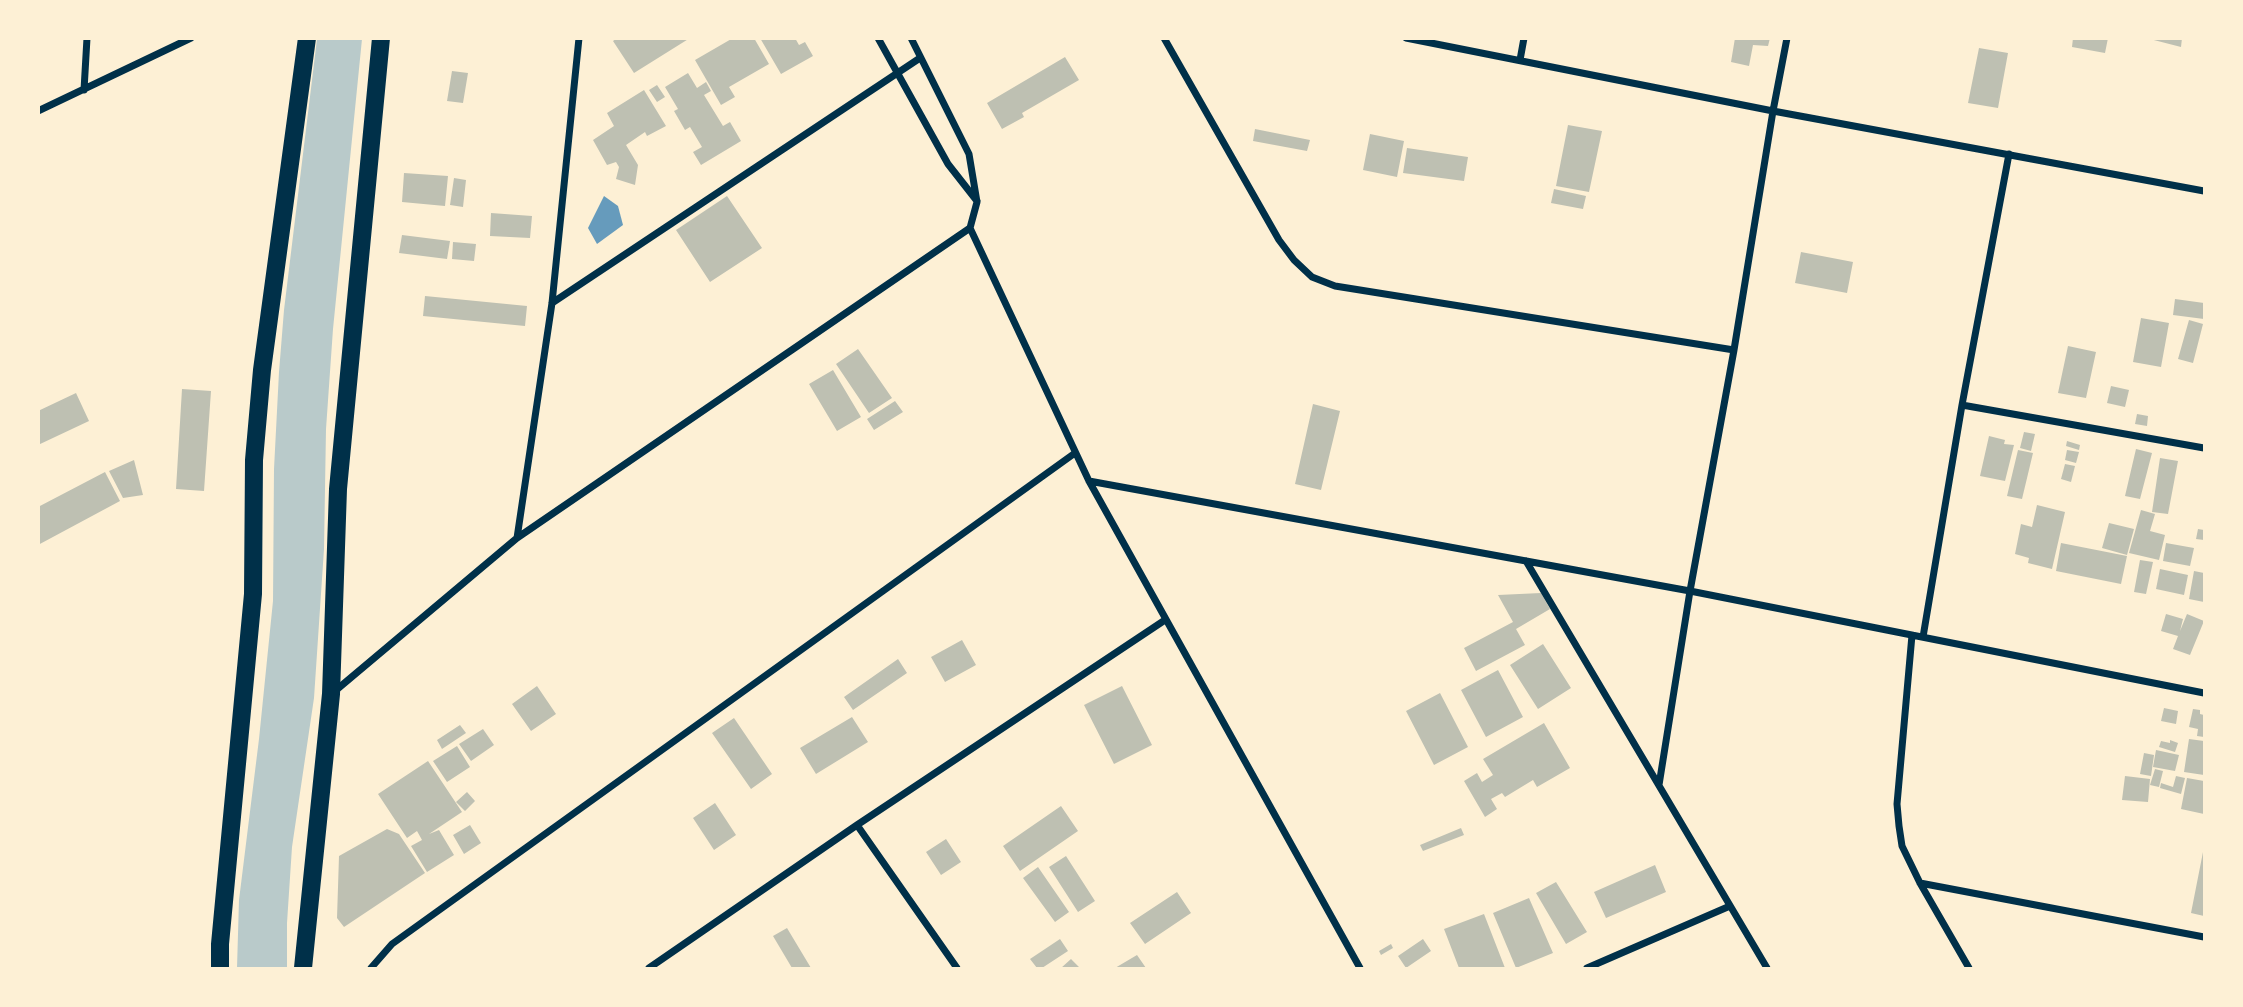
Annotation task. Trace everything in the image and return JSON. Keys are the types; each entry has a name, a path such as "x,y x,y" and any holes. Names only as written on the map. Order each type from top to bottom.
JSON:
{"main road":[{"path":"220,968 220,943 253,594 254,460 261,370 307,38"},
{"path":"303,968 331,694 338,489 381,38"}],"street":[{"path":"84,90 87,38"},
{"path":"38,111 191,38"},
{"path":"517,538 552,303 579,38"},
{"path":"877,38 948,164 977,202"},
{"path":"911,38 969,154 977,202 970,228 1075,453 1165,620 1360,968"},
{"path":"1164,38 1279,240 1294,260 1312,277 1335,286 1734,350"},
{"path":"1406,38 1773,111 2204,191"},
{"path":"1520,60 1524,38"},
{"path":"1659,785 1690,591 1787,38"},
{"path":"552,303 920,58"},
{"path":"1923,637 1962,405 2009,154"},
{"path":"331,694 517,538 970,228"},
{"path":"1962,405 2204,448"},
{"path":"371,968 392,944 1075,453"},
{"path":"1089,481 1690,591 2204,693"},
{"path":"1526,561 1767,968"},
{"path":"649,968 1165,620"},
{"path":"1912,635 1897,804 1902,846 1969,968"},
{"path":"858,825 957,968"},
{"path":"1920,883 2204,937"},
{"path":"1587,968 1730,906"}],"shaded area":[{"path":"317,39 362,39 333,329 326,429 324,549 314,698 292,847 287,968 237,968 239,900 273,601 274,469 284,310"}],"water":[{"path":"604,196 618,206 623,225 597,244 588,228"}],"building":[{"path":"617,38 690,38 634,73 613,41"},
{"path":"733,38 754,38 769,64 729,87 735,97 721,105 695,60"},
{"path":"760,38 795,38 799,45 805,42 813,56 781,74"},
{"path":"1735,38 1770,38 1768,46 1753,45 1749,66 1731,62"},
{"path":"2073,38 2108,38 2105,53 2072,47"},
{"path":"2146,38 2182,38 2181,47"},
{"path":"1979,48 2008,53 1998,108 1968,103"},
{"path":"1065,57 1079,80 1022,113 1024,117 1002,129 987,103"},
{"path":"452,71 468,73 463,103 447,101"},
{"path":"688,73 697,88 706,82 711,91 704,95 723,126 730,122 741,141 701,165 693,152 702,147 690,127 685,130 674,111 678,109 665,87"},
{"path":"657,85 665,97 657,102 649,90"},
{"path":"644,90 666,126 647,136 645,132 626,145 638,165 635,185 616,179 619,167 616,162 607,165 593,140 614,126 607,113"},
{"path":"1568,125 1602,131 1589,192 1556,186"},
{"path":"1255,129 1310,140 1307,151 1253,141"},
{"path":"1370,134 1404,141 1397,177 1363,170"},
{"path":"1407,148 1468,157 1464,181 1403,173"},
{"path":"404,173 448,176 445,206 402,202"},
{"path":"454,178 466,180 463,207 450,205"},
{"path":"1554,189 1586,196 1583,209 1551,203"},
{"path":"727,196 762,248 710,282 676,230"},
{"path":"491,213 532,216 530,238 490,236"},
{"path":"402,235 450,241 447,259 399,253"},
{"path":"453,242 476,244 474,261 452,259"},
{"path":"1801,252 1853,262 1847,293 1795,283"},
{"path":"425,296 527,306 525,326 423,316"},
{"path":"2175,299 2204,303 2204,319 2173,315"},
{"path":"2141,318 2169,323 2161,367 2133,362"},
{"path":"2189,320 2203,324 2193,363 2178,359"},
{"path":"2068,346 2096,352 2086,398 2058,393"},
{"path":"858,349 892,398 869,413 836,364"},
{"path":"833,370 861,417 837,431 809,384"},
{"path":"2111,386 2129,390 2125,407 2107,403"},
{"path":"182,389 211,391 204,491 176,489"},
{"path":"76,393 89,421 38,445 38,411"},
{"path":"895,401 903,412 874,430 867,419"},
{"path":"1313,404 1340,411 1321,490 1295,484"},
{"path":"2137,414 2148,416 2147,426 2135,424"},
{"path":"2024,432 2035,434 2031,451 2020,448"},
{"path":"1989,436 2005,440 2004,444 2014,445 2005,481 1980,476"},
{"path":"2067,441 2080,445 2079,450 2066,446"},
{"path":"2136,449 2152,453 2140,499 2125,496"},
{"path":"2018,450 2033,453 2022,499 2007,496"},
{"path":"2067,450 2079,452 2076,463 2065,460"},
{"path":"2160,458 2178,461 2168,514 2152,512"},
{"path":"134,460 143,495 123,498 109,471"},
{"path":"2065,464 2075,466 2071,482 2061,479"},
{"path":"105,472 120,501 38,545 38,507"},
{"path":"2037,505 2065,512 2052,569 2028,563 2029,558 2015,554 2021,524 2032,527"},
{"path":"2141,510 2155,514 2150,531 2165,535 2159,560 2129,553"},
{"path":"2109,523 2134,529 2127,555 2102,548"},
{"path":"2198,529 2204,530 2204,540 2196,539"},
{"path":"2061,543 2127,556 2121,584 2056,571"},
{"path":"2166,543 2194,548 2190,566 2163,561"},
{"path":"2140,560 2153,562 2146,594 2134,592"},
{"path":"2160,569 2188,575 2184,595 2156,589"},
{"path":"2194,571 2204,573 2204,602 2189,599"},
{"path":"1541,593 1550,609 1516,629 1525,645 1476,671 1464,648 1513,622 1498,595"},
{"path":"2166,614 2183,619 2180,631 2187,614 2204,621 2190,655 2173,649 2178,636 2161,631"},
{"path":"962,640 976,665 945,682 931,657"},
{"path":"1543,644 1571,688 1538,709 1510,665"},
{"path":"898,659 907,673 853,710 844,697"},
{"path":"1498,670 1523,717 1486,737 1461,690"},
{"path":"537,686 556,714 531,731 512,704"},
{"path":"1122,686 1152,745 1114,764 1084,705"},
{"path":"1440,693 1468,747 1434,765 1406,711"},
{"path":"2164,708 2178,711 2176,724 2161,721"},
{"path":"2193,709 2200,710 2200,714 2204,715 2204,737 2197,736 2198,729 2189,727"},
{"path":"852,717 868,742 816,774 800,748"},
{"path":"734,718 772,774 751,789 712,733"},
{"path":"1544,723 1570,768 1537,787 1533,780 1505,797 1502,793 1491,799 1497,809 1485,817 1464,781 1477,773 1482,782 1493,775 1483,759"},
{"path":"460,725 466,733 442,749 437,740"},
{"path":"483,729 494,745 471,761 459,744"},
{"path":"2189,739 2204,741 2204,775 2184,772"},
{"path":"2170,740 2178,743 2175,752 2159,747 2161,741 2170,743"},
{"path":"457,746 470,767 447,782 433,761"},
{"path":"2156,750 2179,755 2175,771 2153,767"},
{"path":"2144,753 2154,755 2151,776 2140,774"},
{"path":"428,761 462,812 429,834 439,830 454,855 427,872 411,846 422,840 417,831 407,838 378,794"},
{"path":"2155,769 2163,771 2159,787 2150,785"},
{"path":"2125,776 2150,779 2148,802 2122,800"},
{"path":"2176,776 2185,778 2181,794 2160,788 2161,783 2173,787"},
{"path":"2187,778 2204,781 2204,814 2181,809"},
{"path":"467,792 475,801 465,811 456,802"},
{"path":"715,803 736,835 714,850 693,818"},
{"path":"1061,806 1078,831 1020,871 1003,846"},
{"path":"470,825 481,843 464,854 453,835"},
{"path":"1461,828 1464,835 1423,851 1420,845"},
{"path":"387,829 399,834 425,873 344,927 337,918 339,856"},
{"path":"946,839 961,862 941,875 926,852"},
{"path":"2204,852 2204,916 2191,913"},
{"path":"1066,856 1095,901 1078,912 1049,867"},
{"path":"1655,865 1666,892 1606,918 1594,892"},
{"path":"1038,867 1069,912 1055,922 1023,878"},
{"path":"1556,882 1587,932 1566,944 1536,893"},
{"path":"1177,892 1191,913 1145,944 1130,923"},
{"path":"1529,898 1553,953 1516,968 1493,913"},
{"path":"1484,914 1505,968 1459,968 1444,929"},
{"path":"787,928 811,968 792,968 773,936"},
{"path":"1060,939 1068,951 1042,968 1037,968 1030,959"},
{"path":"1423,939 1431,951 1406,968 1398,956"},
{"path":"1391,944 1393,948 1381,955 1379,951"},
{"path":"1137,955 1146,968 1115,968"},
{"path":"1071,959 1080,968 1061,968"}]}
